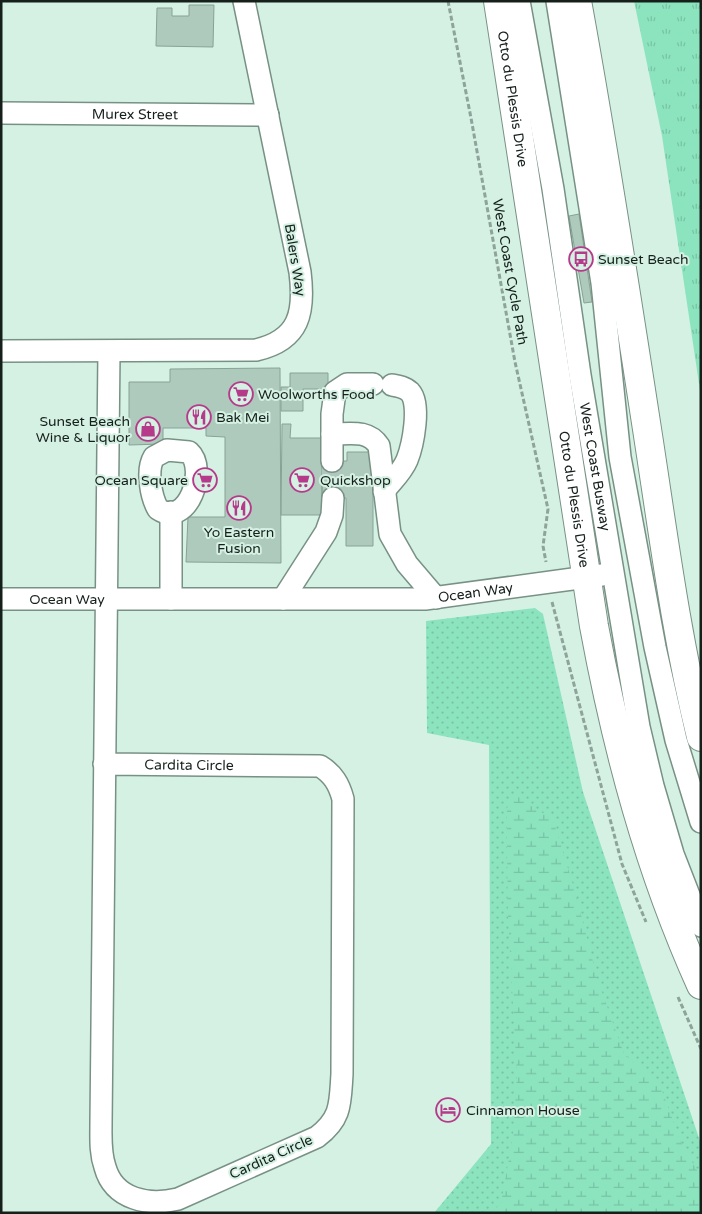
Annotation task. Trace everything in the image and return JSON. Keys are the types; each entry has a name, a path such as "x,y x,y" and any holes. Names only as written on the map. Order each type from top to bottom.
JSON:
{"main road":[{"name":"Otto du Plessis Drive","path":"498,1 605,687 632,798 656,874 701,985"},
{"path":"577,1 597,112 668,567 692,702 701,737"}],"street":[{"name":"Balers Way","path":"1,351 256,350 280,343 294,328 300,312 303,293 301,279 244,1"},
{"name":"West Coast Busway","path":"519,1 553,189 580,375 639,727 651,778 673,854 701,926"},
{"name":"West Coast Busway","path":"557,1 602,283 620,457 640,570 676,740 701,822"},
{"name":"Murex Street","path":"1,113 268,115"},
{"path":"106,599 109,351"},
{"path":"332,461 332,403 338,389 352,383 406,389 413,396 415,402 415,425 407,461 384,490"},
{"path":"332,434 365,434 376,441 380,451 390,534 398,552 436,598"},
{"path":"283,600 326,532 332,515 333,498"},
{"path":"171,512 171,600"},
{"name":"Ocean Way","path":"1,599 283,600 436,598 668,567"},
{"name":"Cardita Circle","path":"104,764 320,766 328,770 335,779 343,800 342,1074 339,1110 335,1120 317,1137 178,1199 161,1203 149,1203 137,1199 117,1186 110,1178 102,1154 104,764 106,599"}],"path":[{"name":"West Coast Cycle Path","path":"448,1 515,362 548,510 543,546"}],"green space":[{"path":"634,1 701,1 701,397 662,136"},
{"path":"535,608 543,614 583,792 701,1144 701,1213 434,1213 491,1144 489,745 427,733 426,621"},
{"path":"515,794 553,820 574,888 598,981 624,1054 660,1085 681,1143 701,1177 701,1213 490,1213 501,1204 513,1135 517,1075 508,917 507,851 507,808"}],"building":[{"path":"189,5 214,5 213,47 156,46 157,8 172,8 172,16 189,16"},
{"name":"Sunset Beach","path":"579,214 592,302 584,303 569,216"},
{"path":"280,368 281,563 186,562 188,517 225,517 225,437 206,436 206,428 163,428 163,444 129,445 129,382 170,382 170,369"},
{"path":"290,373 328,373 328,389 303,389 303,411 281,411 281,387 290,387"},
{"name":"Quickshop","path":"282,424 291,424 290,438 322,438 322,515 281,515"},
{"path":"347,452 373,452 373,546 346,546 346,498 322,498 322,461 347,461"}],"tunnel":[{"path":"332,461 333,498"}],"place":[{"name":"Sunset Beach","path":"581,259"},
{"name":"Woolworths Food","path":"241,394"},
{"name":"Bak Mei","path":"199,417"},
{"name":"Sunset Beach Wine & Liquor","path":"148,429"},
{"name":"Ocean Square","path":"205,480"},
{"name":"Quickshop","path":"302,480"},
{"name":"Yo Eastern Fusion","path":"239,508"},
{"name":"Cinnamon House","path":"448,1110"}]}
